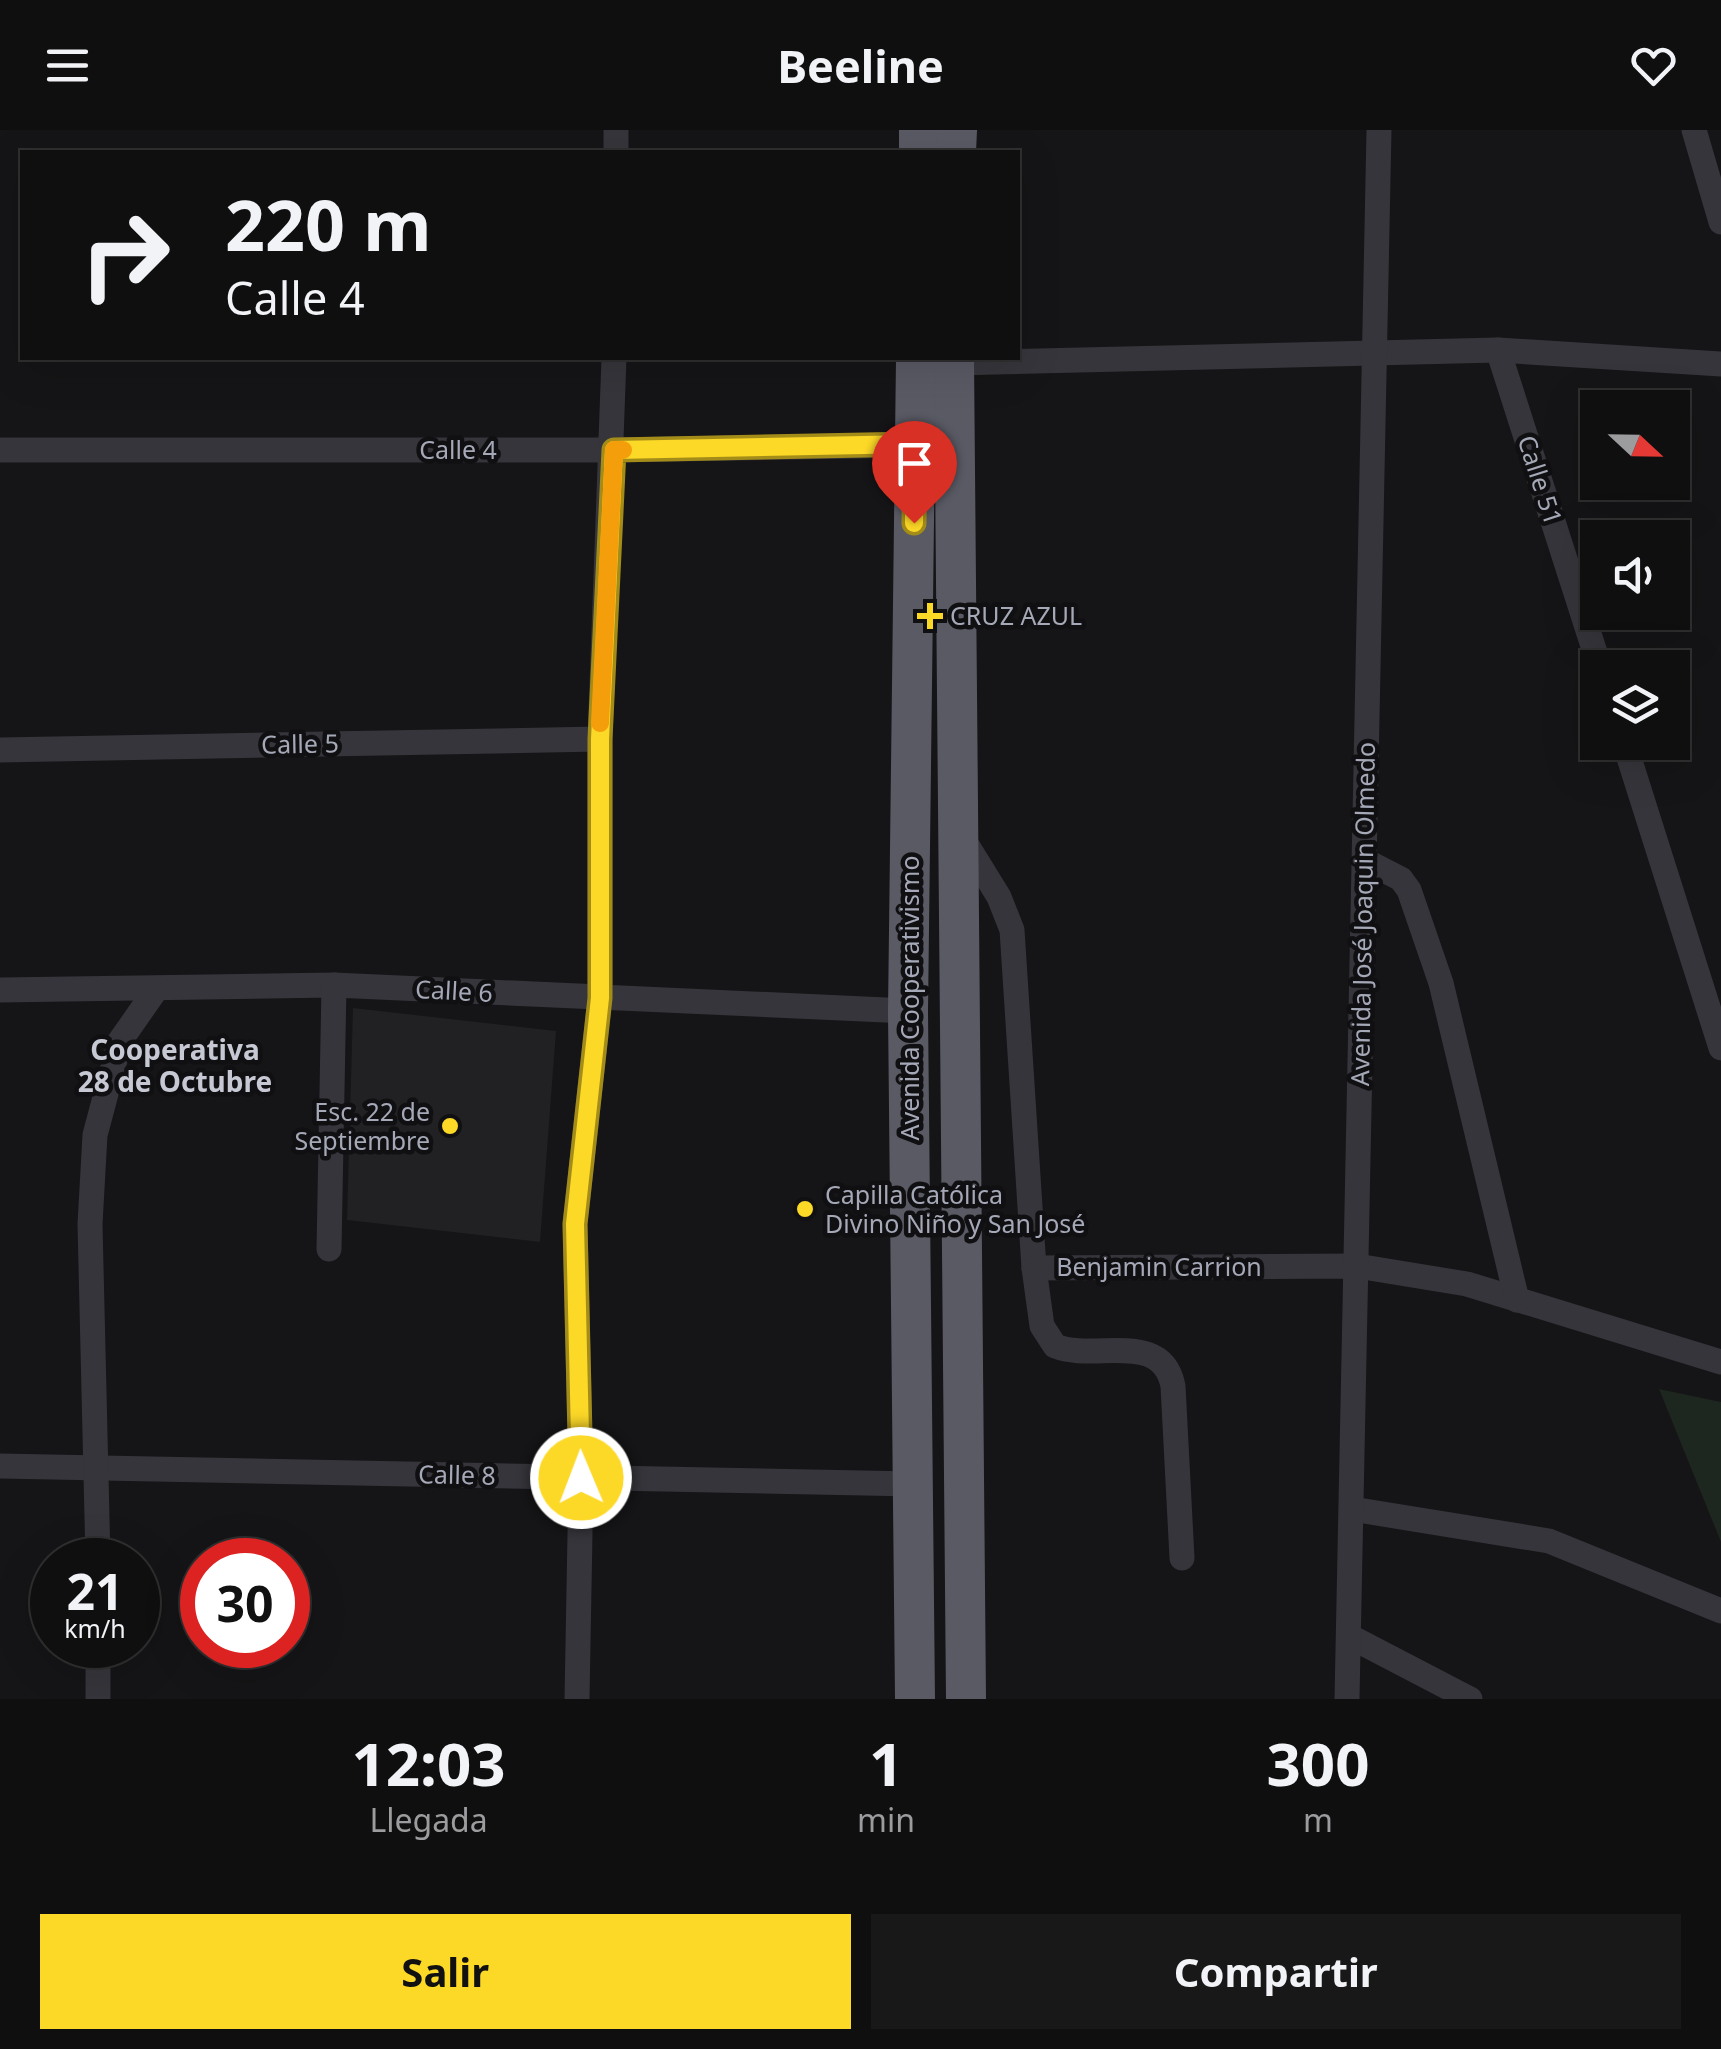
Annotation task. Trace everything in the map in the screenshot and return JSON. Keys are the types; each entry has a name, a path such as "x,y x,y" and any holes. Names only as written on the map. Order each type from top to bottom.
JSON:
{"highway":[{"name":"Avenida Cooperativismo","path":"916,1699 908,1011 915,444 942,360"},
{"name":"Avenida Cooperativismo","path":"942,360 960,833 966,1699"}],"street":[{"name":"Avenida José Joaquin Olmedo","path":"1347,1699 1379,130"},
{"path":"1694,130 1721,222"},
{"path":"1020,358 1498,350 1721,364"},
{"name":"Calle 51","path":"1498,350 1594,650"},
{"path":"578,1699 581,1478 575,1224 600,998 600,739 614,450 614,360"},
{"name":"Calle 4","path":"0,450 614,450 915,444"},
{"name":"Calle 5","path":"0,750 600,739"},
{"path":"1630,760 1721,1048"},
{"name":"Benjamin Carrion","path":"960,833 999,897 1012,930 1034,1268 1357,1266 1467,1284 1721,1362"},
{"path":"1364,860 1401,879 1409,890 1441,983 1516,1300"},
{"path":"329,1248 334,985"},
{"name":"Calle 6","path":"0,990 334,985 908,1011"},
{"path":"98,1538 90,1224 96,1135 120,1041 157,988"},
{"path":"1034,1268 1042,1326 1055,1346 1150,1353 1166,1364 1173,1386 1182,1558"},
{"name":"Calle 8","path":"0,1466 914,1484"},
{"path":"1352,1509 1549,1541 1721,1612"},
{"path":"1348,1636 1470,1699"},
{"path":"98,1668 98,1699"}],"shaded area":[{"name":"Esc. 22 de Septiembre","path":"353,1008 556,1031 540,1242 347,1220"},
{"path":"1659,1389 1721,1402 1721,1542"}],"slow traffic":[{"path":"600,723 614,450 623,450"}],"place":[{"name":"CRUZ AZUL","path":"930,616"},
{"name":"Esc. 22 de Septiembre","path":"450,1126"},
{"name":"Capilla Católica Divino Niño y San José","path":"805,1209"}],"district":[{"name":"Cooperativa 28 de Octubre","path":"175,1066"}],"route":[{"path":"581,1478 575,1224 600,998 600,739 614,450 915,444 914,523"}]}
